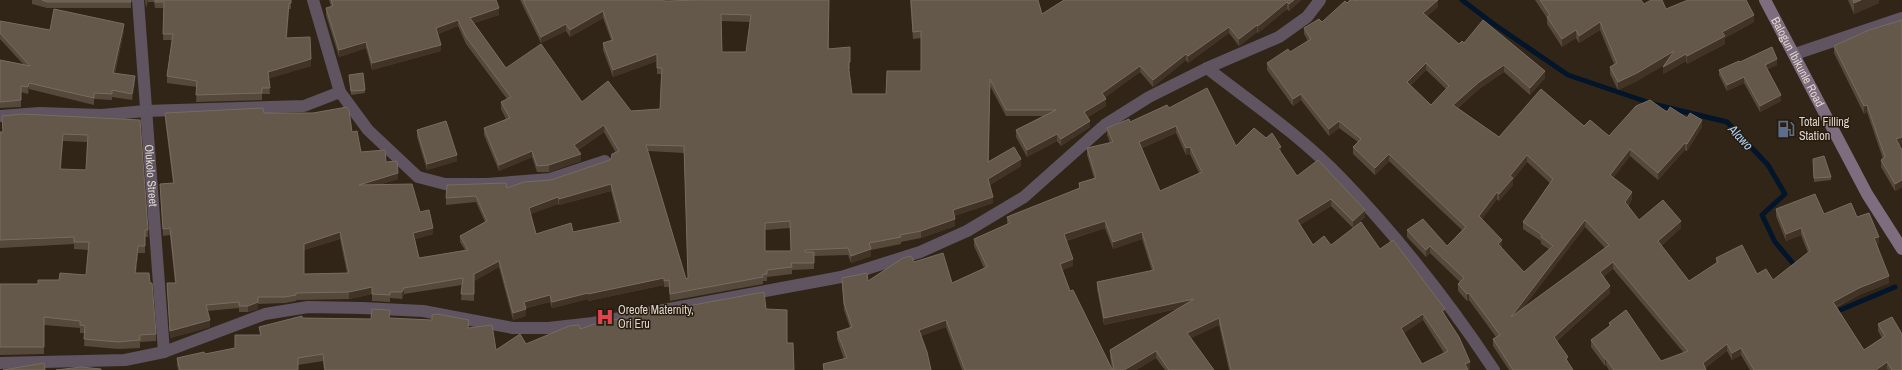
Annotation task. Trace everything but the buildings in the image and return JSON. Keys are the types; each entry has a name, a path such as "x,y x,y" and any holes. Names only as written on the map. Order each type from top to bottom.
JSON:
{"street":[{"name":"Olukolo Street","path":"138,0 164,352"},
{"path":"313,0 340,92 368,130 418,177 445,184 487,184 550,179 605,161"},
{"path":"0,363 125,360 164,352 265,314 308,307 423,311 513,328 548,328 593,323 841,277 920,252 967,232 1024,197 1106,124 1149,97 1207,68 1279,37 1307,17 1320,0"},
{"name":"Balogun Ibikunle Road","path":"1765,0 1795,54 1867,194 1902,249"},
{"path":"1795,54 1902,18"},
{"path":"1207,68 1293,135 1340,177 1432,283 1468,331 1494,370"},
{"path":"0,116 40,114 102,115 146,111 304,106 340,92"}],"waterway":[{"name":"Alawo","path":"1462,0 1495,25 1568,75 1653,104 1727,122 1768,165 1785,194 1762,215 1775,242 1797,268"},
{"name":"Alawo","path":"1833,313 1895,287"}],"place":[{"name":"Total Filling Station","path":"1786,129"},
{"name":"Oreofe Maternity, Ori Eru","path":"605,317"}]}
